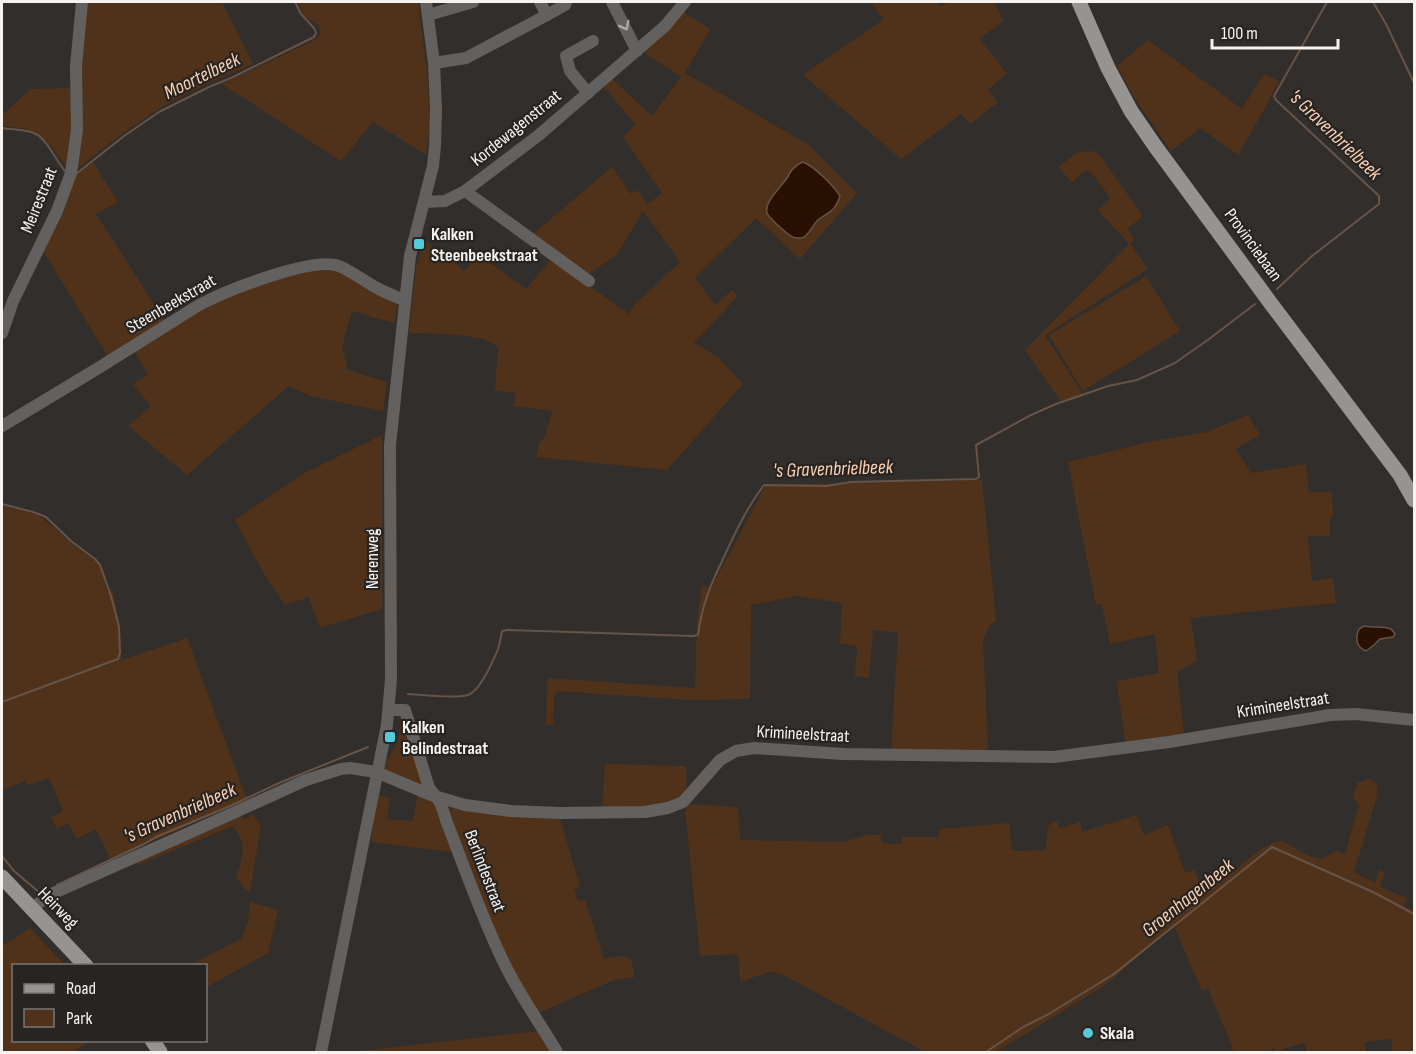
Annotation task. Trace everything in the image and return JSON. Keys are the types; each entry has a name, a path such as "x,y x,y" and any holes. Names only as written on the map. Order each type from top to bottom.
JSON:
{"main road":[{"name":"Provinciebaan","path":"1079,2 1113,78 1131,111 1272,305 1400,475 1414,500"},
{"name":"Heirweg","path":"2,877 85,964"}],"street":[{"name":"Meirestraat","path":"2,333 13,301 57,211 71,173 77,130 76,66 82,2"},
{"name":"Nerenweg","path":"321,1053 389,710 391,679 390,445 410,256 425,202 435,146 434,63 426,2"},
{"path":"428,15 473,2"},
{"path":"540,2 547,15"},
{"path":"434,63 466,58 565,5 566,2"},
{"path":"612,2 637,51"},
{"name":"Kordewagenstraat","path":"425,202 445,201 465,191 539,135 665,26 685,2"},
{"name":"Kordewagenstraat","path":"588,93 570,71 566,56 592,41"},
{"name":"Kordewagenstraat","path":"465,191 589,281"},
{"name":"Steenbeekstraat","path":"2,426 199,305 255,281 312,265 325,264 339,266 378,289 404,300"},
{"name":"Berlindestraat","path":"389,710 405,710 429,788 442,805 488,928 521,995 557,1053"},
{"name":"Krimineelstraat","path":"32,909 47,896 306,780 341,769 376,772 438,797 465,805 511,811 560,813 645,812 668,808 683,802 720,759 736,751 754,748 843,754 1053,757 1169,742 1330,715 1356,714 1414,720"}],"green space":[{"path":"86,2 222,2 253,64 175,100 145,118 76,170 78,78"},
{"path":"298,2 418,2 427,71 430,122 426,155 373,122 341,161 222,84 315,40 320,35 319,25 306,16"},
{"path":"870,2 937,2 940,7 949,2 994,2 1004,21 979,39 1007,74 987,90 998,102 971,124 961,114 901,159 803,75 884,19"},
{"path":"682,11 710,29 685,73 809,145 857,193 800,259 756,218 695,278 715,305 732,290 738,296 694,343 718,357 743,384 667,470 536,457 540,441 545,437 552,411 514,406 515,393 495,390 498,348 483,339 471,336 409,333 416,267 424,240 465,271 478,254 526,289 551,259 629,314 634,305 680,262 643,211 617,255 587,275 532,235 612,167 631,194 637,190 648,204 662,193 623,137 635,124 602,85 611,78 652,116 681,77 642,51"},
{"path":"1148,40 1242,109 1264,74 1279,81 1238,155 1200,128 1171,151 1133,96 1117,66"},
{"path":"73,88 74,120 68,168 42,136 31,130 2,126 2,112 6,112 30,89"},
{"path":"1078,152 1098,153 1143,216 1127,229 1135,239 1130,244 1148,269 1045,335 1084,396 1061,402 1025,350 1129,244 1098,210 1110,199 1091,172 1085,171 1072,182 1058,167"},
{"path":"93,162 118,202 96,214 165,321 109,358 42,249 76,175"},
{"path":"323,268 338,271 398,302 394,323 352,311 342,347 348,370 387,382 383,411 310,396 289,386 187,475 128,426 151,406 133,384 148,374 134,351 205,306 259,284"},
{"path":"1146,276 1180,331 1083,391 1049,335"},
{"path":"1248,415 1260,435 1236,449 1251,473 1306,464 1309,492 1332,492 1333,517 1330,518 1330,536 1308,536 1312,581 1333,578 1336,603 1191,618 1197,661 1177,672 1184,735 1125,742 1117,681 1159,673 1155,634 1110,644 1102,604 1096,605 1068,462 1154,441 1207,432"},
{"path":"382,435 382,609 320,628 309,597 285,605 263,572 235,520 303,474"},
{"path":"982,480 996,621 990,625 983,639 988,749 983,751 891,751 898,633 873,630 869,678 855,676 857,646 840,644 842,603 798,596 751,605 750,699 689,700 558,691 554,697 553,725 546,725 547,678 695,688 697,621 702,586 711,588 766,485"},
{"path":"2,505 38,515 95,561 102,571 107,591 112,589 120,626 122,660 187,638 247,800 110,859 96,829 76,839 68,823 57,829 51,817 63,811 49,778 27,785 26,781 2,790"},
{"path":"401,713 428,789 384,772 386,761 397,741"},
{"path":"605,764 686,766 684,794 669,803 658,805 602,808"},
{"path":"1370,779 1377,784 1377,796 1354,872 1375,883 1379,870 1385,872 1380,887 1407,898 1404,906 1414,911 1414,1052 1393,1052 1391,1039 1365,1042 1366,1052 1307,1052 1305,1043 1276,1051 1273,1048 1268,1052 1234,1052 1208,988 1202,991 1174,926 1105,985 996,1052 925,1052 780,973 768,972 740,982 738,954 700,956 685,811 688,804 738,807 740,840 843,842 867,835 881,835 881,843 901,844 902,837 939,837 940,829 1009,823 1012,851 1046,850 1048,827 1052,822 1058,822 1059,829 1080,822 1082,832 1136,815 1144,835 1168,825 1185,873 1194,870 1205,894 1261,849 1272,843 1282,841 1309,856 1322,859 1336,851 1345,854 1359,805 1353,797 1357,783"},
{"path":"418,794 436,800 453,852 371,842 377,795 390,798 387,819 413,821"},
{"path":"454,808 560,818 580,887 574,889 578,901 585,900 604,959 617,956 631,958 635,977 614,980 538,1013 506,961 447,812"},
{"path":"240,814 244,820 253,814 261,826 250,892 236,877 243,851 241,840 233,826 138,865 135,861"},
{"path":"250,902 278,910 268,953 207,987 207,964 194,963 242,938 248,921"},
{"path":"30,928 64,964 12,964 12,1042 88,1042 73,1052 2,1052 2,946"},
{"path":"539,1031 551,1052 350,1052"}],"shaded area":[{"path":"803,162 823,177 840,196 832,210 819,219 804,237 798,238 791,236 778,225 768,215 767,209 770,199 792,169"},
{"path":"1364,626 1388,628 1395,634 1393,637 1380,639 1366,651 1358,645 1357,639 1359,629"}],"waterway":[{"name":"Moortelbeek","path":"76,174 159,112 314,37 316,33 314,28 301,14 295,2"},
{"name":"'s Gravenbrielbeek","path":"1277,289 1312,256 1379,204 1379,196 1274,96 1327,2"},
{"name":"Groenhagenbeek","path":"1373,2 1414,83"},
{"name":"Moortelbeek","path":"2,128 36,134 48,146 66,172"},
{"name":"'s Gravenbrielbeek","path":"408,694 455,697 473,692 490,668 502,631 698,635 704,605 714,578 752,502 764,485 827,486 851,482 976,479 979,477 976,445 1056,404 1108,386 1137,380 1175,363 1255,304"},
{"name":"Moortelbeek","path":"2,504 46,517 100,565 119,627 120,653 118,659 2,702"},
{"name":"'s Gravenbrielbeek","path":"57,885 156,837 368,747"},
{"name":"Groenhagenbeek","path":"986,1052 1023,1027 1114,974 1272,847 1375,893 1414,914"},
{"name":"'s Gravenbrielbeek","path":"2,856 14,871 40,893 46,890"}],"place":[{"name":"Kalken Steenbeekstraat","path":"419,244"},
{"name":"Kalken Belindestraat","path":"390,737"},
{"name":"Skala","path":"1088,1033"}]}
